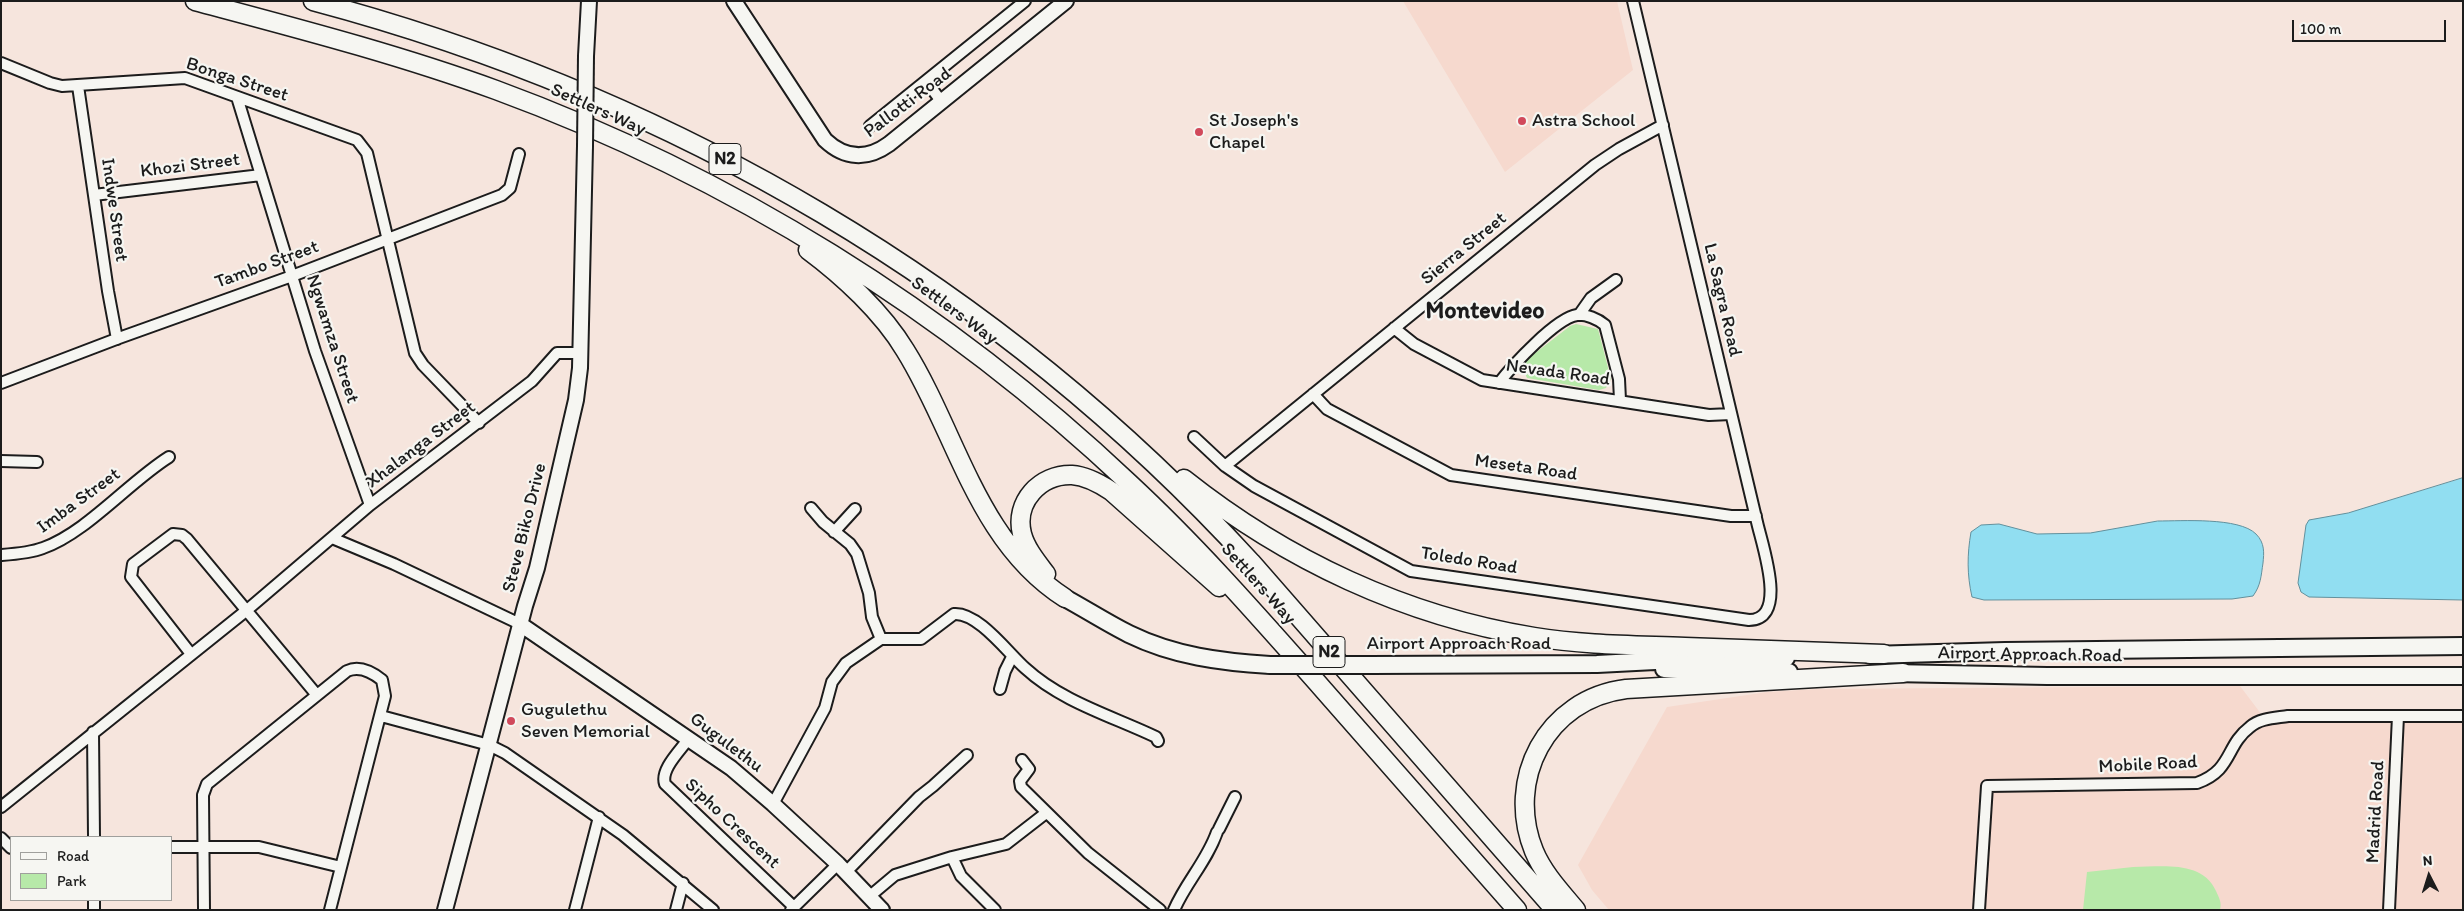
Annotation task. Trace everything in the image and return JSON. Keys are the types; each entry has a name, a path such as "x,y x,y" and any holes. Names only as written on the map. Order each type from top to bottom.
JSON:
{"highway":[{"name":"Settlers Way","path":"195,1 416,62 511,96 609,138 703,182 807,239 885,288 982,357 1053,414 1141,494 1218,572 1286,647 1517,910"},
{"name":"Settlers Way","path":"313,1 430,35 526,69 638,116 738,165 835,221 929,282 1004,336 1090,407 1173,482 1244,555 1555,910"},
{"path":"609,138 633,154 706,191 803,247 858,294 905,349 980,501 993,523 1021,561 1046,585 1065,598"},
{"path":"1090,407 1208,498 1270,540 1349,582 1433,613 1513,633 1580,642 1884,654"},
{"path":"1065,598 1049,579 1030,550 1022,534 1021,517 1025,502 1036,487 1057,476 1074,475 1093,480 1118,496 1286,647"},
{"path":"1576,910 1545,872 1534,852 1526,828 1523,802 1527,778 1535,752 1550,730 1567,714 1589,701 1626,689 1902,673"}],"main road":[{"path":"582,1 586,33"},
{"path":"586,33 589,1"},
{"name":"Pallotti Road","path":"734,1 825,140 841,152 860,156 880,150 1066,1"},
{"name":"Steve Biko Drive","path":"445,910 489,745 524,627 576,400 581,353 586,33"},
{"name":"Airport Approach Road","path":"1065,598 1115,627 1161,647 1198,658 1270,665 1597,664 1884,654 2463,646"},
{"name":"Gugulethu","path":"524,627 731,768 774,804 842,868 882,910"},
{"name":"Airport Approach Road","path":"1597,664 1692,671 2463,676"}],"street":[{"name":"Pallotti Road","path":"870,126 1026,1"},
{"name":"La Sagra Road","path":"1633,1 1756,516 1770,580 1769,607"},
{"name":"Bonga Street","path":"1,63 56,85 78,86 176,77 357,140 363,145 367,153 387,238"},
{"path":"926,81 941,102"},
{"name":"Indwe Street","path":"78,86 117,339"},
{"name":"Ngwamza Street","path":"237,97 315,351 370,505"},
{"name":"Sierra Street","path":"1225,466 1595,166 1619,149 1663,125"},
{"name":"Tambo Street","path":"1,383 292,276 508,192 519,154"},
{"name":"Khozi Street","path":"94,195 261,176"},
{"path":"387,238 418,359 479,423"},
{"path":"1499,383 1521,355 1566,320 1579,315 1591,298 1616,280"},
{"path":"1579,315 1600,321 1608,331 1619,378 1620,400"},
{"name":"Nevada Road","path":"1394,328 1414,344 1472,377 1499,383 1710,415 1731,414"},
{"name":"Xhalanga Street","path":"1,807 247,610 370,505 532,381 558,353 581,353"},
{"name":"Meseta Road","path":"1313,394 1327,409 1451,475 1732,516 1756,516"},
{"name":"Toledo Road","path":"1194,437 1225,466 1254,486 1414,572 1749,620 1761,618 1769,607"},
{"name":"Imba Street","path":"1,555 41,549 53,544 75,530 168,457"},
{"path":"1,461 37,462"},
{"path":"811,508 834,532 850,544 857,554 869,593 872,617 881,640"},
{"path":"834,532 855,509"},
{"path":"191,654 134,584 131,577 133,564 169,536 178,533 182,535 247,610 316,694"},
{"path":"332,538 394,564 524,627"},
{"path":"774,804 825,708 835,676 846,663 881,640 920,639 954,614 963,614 980,625 1012,657 1061,695 1156,737 1158,741"},
{"path":"1000,689 1004,671 1012,657"},
{"path":"204,910 203,795 207,784 346,670 359,668 374,674 382,680 385,696 330,910"},
{"path":"381,716 489,745 514,759 600,817 683,883 713,910"},
{"name":"Mobile Road","path":"1979,910 1987,786 2197,783 2217,773 2225,765 2237,742 2250,726 2264,720 2288,716 2463,716"},
{"name":"Madrid Road","path":"2389,910 2398,716"},
{"path":"93,732 94,836"},
{"name":"Sipho Crescent","path":"689,738 666,769 663,777 665,784 792,908"},
{"path":"792,908 842,868 967,755"},
{"path":"1022,760 1029,769 1020,781 1020,786 1088,853 1160,910"},
{"path":"1174,910 1180,896 1199,871 1235,797"},
{"path":"870,896 895,876 952,857 1006,844 1046,813"},
{"path":"575,910 600,817"},
{"path":"1,838 10,847"},
{"path":"172,847 265,847 341,867"},
{"path":"952,857 960,876 995,910"},
{"path":"676,910 683,883"}],"shaded area":[{"name":"Astra School","path":"1403,1 1617,1 1633,70 1505,172"},
{"path":"2240,686 2265,719 2463,718 2463,910 1609,910 1592,890 1578,865 1667,707 1767,692 1817,689"}],"green space":[{"path":"1576,324 1598,329 1611,379 1606,388 1599,390 1527,378 1522,367 1525,361 1570,326"},
{"path":"2133,867 2180,867 2201,874 2210,881 2216,891 2220,902 2220,910 2083,910 2087,872"}],"water":[{"path":"2463,478 2463,600 2309,597 2301,592 2298,583 2306,525 2309,520 2348,513"},
{"path":"2158,521 2224,522 2248,529 2256,534 2262,544 2264,556 2258,588 2253,596 2232,599 1984,600 1972,597 1968,573 1971,532 1981,525 1999,524 2037,534 2090,533"}],"place":[{"name":"Astra School","path":"1522,121"},
{"name":"St Joseph's Chapel","path":"1199,132"},
{"name":"Gugulethu Seven Memorial","path":"511,721"}],"district":[{"name":"Montevideo","path":"1485,312"}]}
